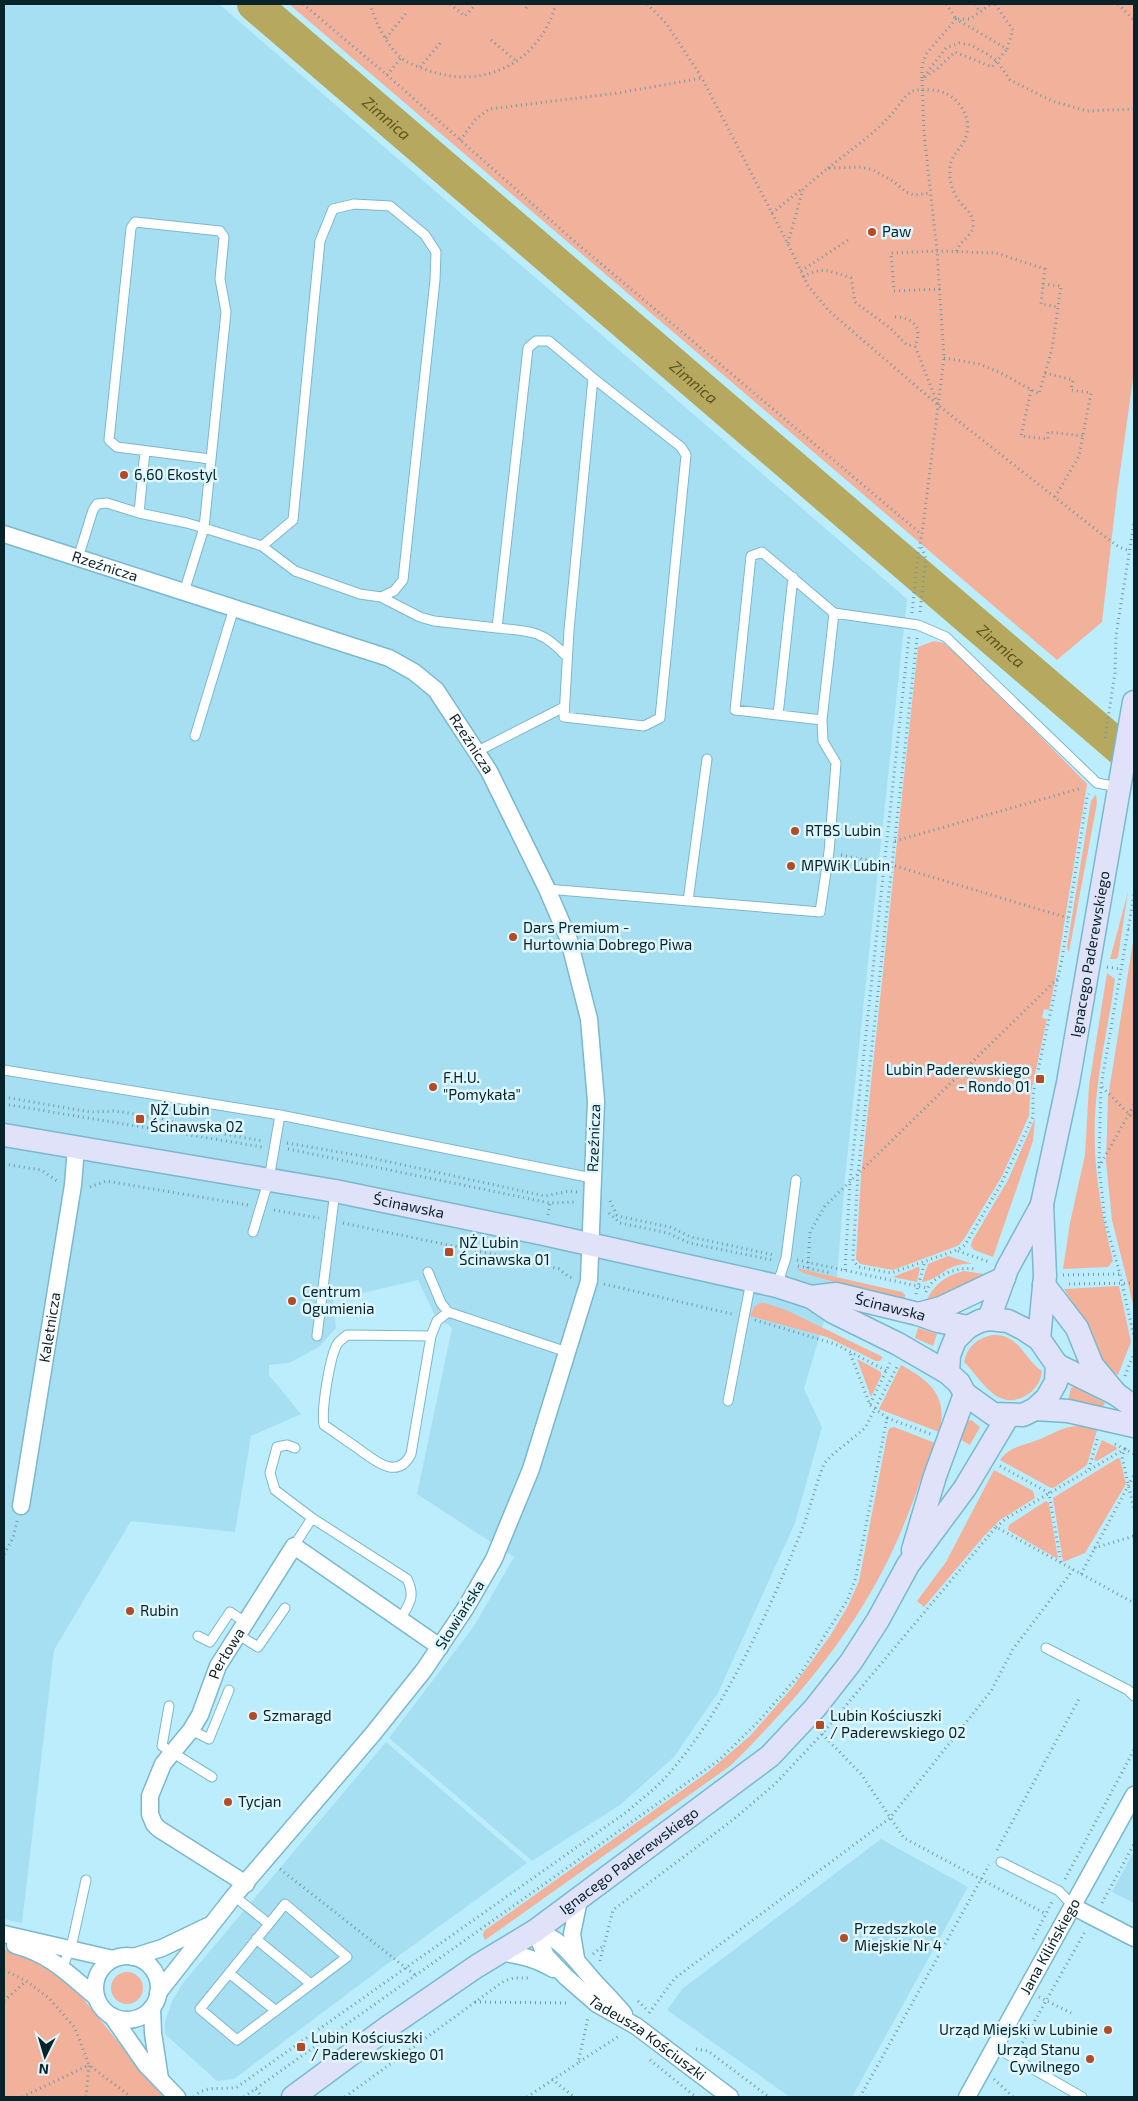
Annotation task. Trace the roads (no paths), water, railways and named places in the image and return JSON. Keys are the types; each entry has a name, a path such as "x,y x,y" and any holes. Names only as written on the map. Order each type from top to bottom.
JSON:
{"street":[{"name":"Rzeźnicza","path":"4,534 389,658 414,672 436,690 489,771 548,889 569,940 588,1019 596,1101 589,1244"},
{"name":"Ignacego Paderewskiego","path":"1039,1339 1044,1285 1042,1204 1068,1084 1134,702"},
{"name":"Ścinawska","path":"4,1135 335,1191 589,1244 777,1286 811,1296 833,1312 898,1344 948,1373"},
{"name":"Kaletnicza","path":"21,1506 73,1185 76,1147"},
{"name":"Ignacego Paderewskiego","path":"989,1319 1004,1278 1042,1204"},
{"name":"Słowiańska","path":"155,2001 234,1896 372,1735 424,1670 465,1609 494,1559 531,1469 568,1352 589,1281 589,1244"},
{"path":"917,1303 941,1308 1004,1278"},
{"path":"1044,1285 1078,1328 1092,1365 1116,1394"},
{"name":"Ścinawska","path":"811,1296 836,1294 917,1303 938,1321 968,1327"},
{"path":"1057,1364 1056,1382 1047,1398 1035,1410 1023,1415 993,1414 965,1394 959,1383 948,1373 949,1355 955,1340 968,1327 980,1320 1008,1321 1024,1328 1039,1339 1057,1364 1116,1394 1134,1407"},
{"name":"Ignacego Paderewskiego","path":"908,1565 935,1476 965,1394"},
{"path":"1035,1410 1068,1411 1134,1426"},
{"name":"Ignacego Paderewskiego","path":"293,2097 388,2027 498,1952 535,1930 770,1756 815,1708 851,1662 878,1620 908,1565 965,1488 1008,1416"},
{"path":"294,1546 440,1647"},
{"name":"Perłowa","path":"246,1884 159,1829 154,1824 150,1814 150,1796 163,1764 191,1730 200,1715 213,1676 241,1628 294,1546"},
{"name":"Jana Kilińskiego","path":"967,2097 1074,1907 1134,1795"},
{"path":"576,1958 572,1934 580,1895"},
{"path":"1074,1907 1134,1938"},
{"path":"4,1934 113,1959 133,1957 162,1948 212,1924"},
{"path":"535,1930 546,1933 576,1958 592,1979 636,2026"},
{"name":"Tadeusza Kościuszki","path":"535,1930 546,1956 566,1977 598,2004 636,2026 730,2097"},
{"path":"4,1941 28,1949 63,1968 96,1997"},
{"name":"Tadeusza Kościuszki","path":"498,1952 526,1956 540,1961 566,1977"},
{"path":"133,1957 150,1966 156,1974 152,2027 160,2079"},
{"path":"113,1959 103,1967 97,1976 95,1986 99,2004 112,2016 146,2065 176,2097"},
{"path":"112,2016 130,2020 140,2018 155,2001"}],"lane":[{"path":"262,546 293,520 320,241 325,227 333,209 354,204 390,206 425,234 436,252 403,580 394,591 381,597"},
{"path":"184,592 204,528 226,312 220,279 224,238 220,231 135,222 131,228 109,440 117,448 210,459"},
{"path":"497,628 528,348 536,341 549,341 681,448 686,455 660,718 644,726 564,718 567,657 593,378"},
{"path":"139,513 146,451"},
{"path":"78,558 92,510 97,504 107,503 139,513 187,522 262,546 294,571 360,594 381,597 420,617 434,621 539,633 555,644 567,657"},
{"path":"822,720 735,710 751,556 762,552 834,613 914,625 946,637 1097,783 1121,783"},
{"path":"778,715 793,577"},
{"path":"195,736 234,608"},
{"path":"548,889 820,912 828,852 836,763 823,741 822,720 834,613"},
{"path":"476,752 564,707"},
{"path":"688,901 707,759"},
{"path":"4,1070 280,1115 592,1178"},
{"path":"253,1232 269,1179 280,1115"},
{"path":"777,1286 785,1260 796,1180"},
{"path":"316,1336 335,1191"},
{"path":"428,1272 440,1304 448,1312 568,1352"},
{"path":"728,1401 751,1280"},
{"path":"431,1336 347,1335 338,1343 334,1352 322,1413 324,1424 381,1465 398,1467 407,1462 411,1454 431,1336 438,1321 448,1312"},
{"path":"294,1448 287,1445 277,1447 270,1473 275,1490 312,1518 408,1579 412,1596 400,1620"},
{"path":"294,1546 312,1518"},
{"path":"198,1636 210,1642 230,1612 258,1647 285,1608"},
{"path":"1046,1648 1128,1690 1134,1696"},
{"path":"191,1730 209,1739 229,1690"},
{"path":"169,1706 162,1746 212,1777"},
{"path":"1001,1862 1058,1891 1074,1907"},
{"path":"63,1968 73,1939 86,1880"},
{"path":"234,1896 269,1924"},
{"path":"285,1904 347,1957 237,2040 200,2009 269,1924 285,1904"},
{"path":"256,1939 311,1984"},
{"path":"228,1973 276,2011"},
{"path":"995,2047 1082,2097"}],"waterway":[{"name":"Zimnica","path":"254,4 1134,760"}],"place":[{"name":"Paw","path":"872,232"},
{"name":"6,60 Ekostyl","path":"124,475"},
{"name":"RTBS Lubin","path":"795,831"},
{"name":"MPWiK Lubin","path":"791,866"},
{"name":"Dars Premium - Hurtownia Dobrego Piwa","path":"513,937"},
{"name":"Lubin Paderewskiego - Rondo 01","path":"1040,1079"},
{"name":"F.H.U. \"Pomykała\"","path":"433,1087"},
{"name":"NŻ Lubin Ścinawska 02","path":"140,1119"},
{"name":"NŻ Lubin Ścinawska 01","path":"449,1252"},
{"name":"Centrum Ogumienia","path":"292,1301"},
{"name":"Rubin","path":"130,1611"},
{"name":"Szmaragd","path":"253,1716"},
{"name":"Lubin Kościuszki / Paderewskiego 02","path":"820,1725"},
{"name":"Tycjan","path":"228,1802"},
{"name":"Przedszkole Miejskie Nr 4","path":"844,1938"},
{"name":"Urząd Miejski w Lubinie","path":"1108,2030"},
{"name":"Lubin Kościuszki / Paderewskiego 01","path":"301,2047"},
{"name":"Urząd Stanu Cywilnego","path":"1090,2059"}]}
